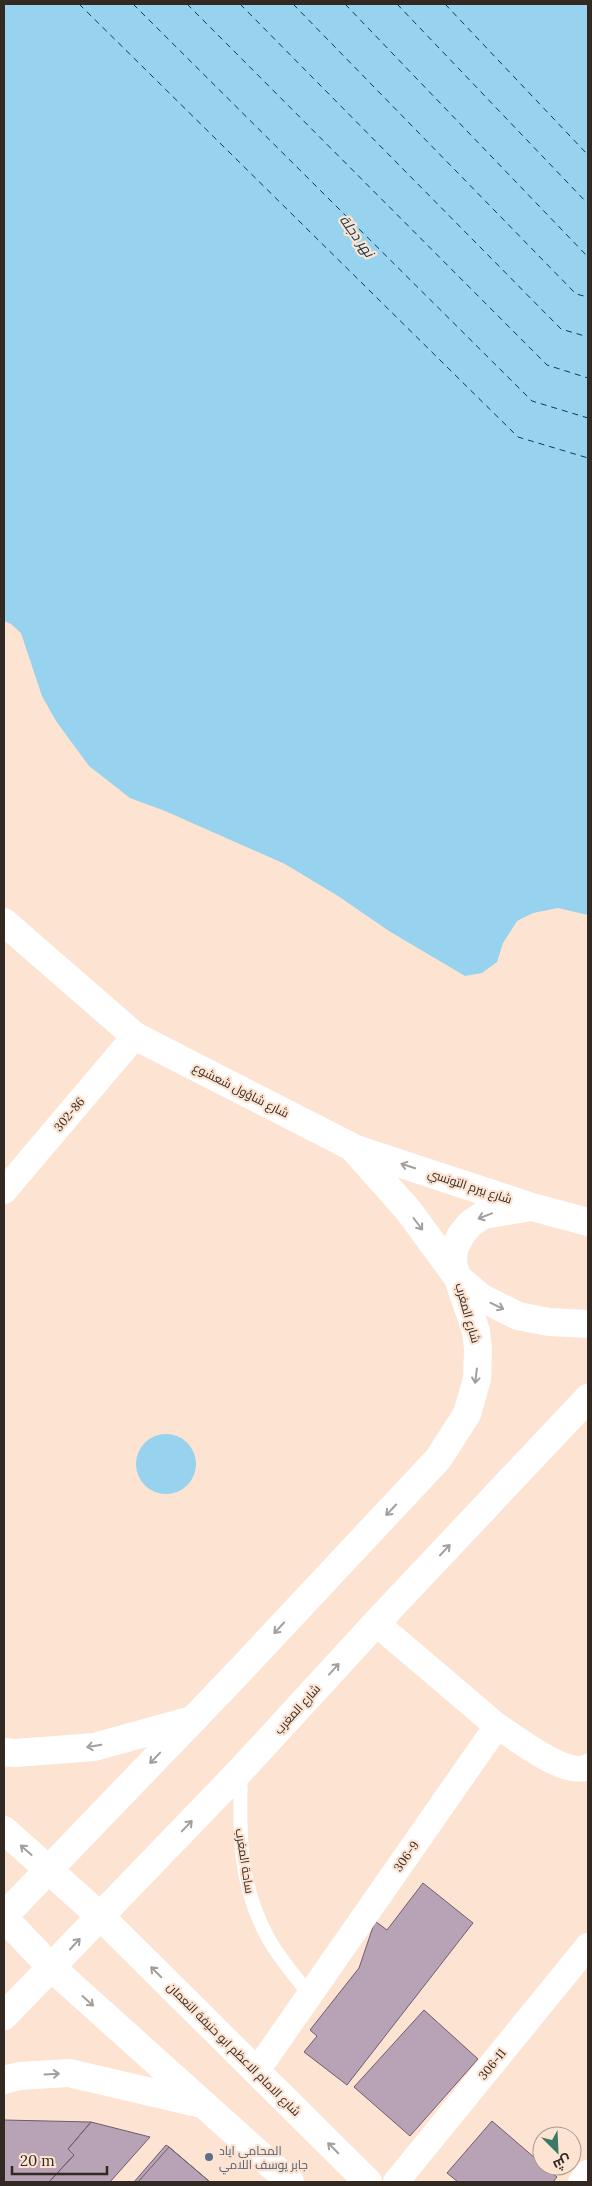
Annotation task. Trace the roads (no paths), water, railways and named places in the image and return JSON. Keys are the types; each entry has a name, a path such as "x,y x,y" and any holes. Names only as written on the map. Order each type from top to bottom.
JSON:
{"street":[{"name":"شارع شاؤول شعشوع","path":"4,922 135,1036 352,1147 408,1210 458,1278"},
{"name":"302-86","path":"4,1191 135,1036"},
{"name":"شارع بيرم التونسي","path":"352,1147 532,1207 588,1222"},
{"path":"532,1207 483,1215 470,1224 461,1235 454,1249 453,1264 458,1278 482,1298 518,1316 548,1322 588,1324"},
{"name":"شارع المغرب","path":"4,1917 438,1459 467,1414 477,1379 478,1349 476,1331 458,1278"},
{"name":"شارع المغرب","path":"4,2016 241,1770 376,1623 588,1398"},
{"path":"376,1623 497,1726 561,1766 584,1769 588,1767"},
{"path":"4,1752 15,1753 94,1747 192,1720"},
{"name":"306-9","path":"256,2072 497,1726"},
{"path":"4,1830 100,1916"},
{"name":"شارع الامام الاعظم ابو حنيفة النعمان","path":"100,1916 368,2182"},
{"path":"4,1917 52,1968 290,2182"},
{"name":"306-11","path":"396,2182 588,1946"},
{"path":"4,2080 19,2076 69,2073 202,2104"},
{"path":"581,2182 588,2173"}],"lane":[{"name":"ساحة المغرب","path":"241,1770 239,1833 247,1884 255,1911 267,1938 310,1995"}],"water":[{"name":"نهر دجلة","path":"4,4 588,4 588,915 558,908 533,913 517,921 503,943 497,962 482,973 465,976 389,931 338,896 285,864 165,811 130,798 89,766 56,721 42,696 21,633 11,624 4,621"},
{"path":"166,1434 183,1439 191,1447 196,1464 191,1481 183,1489 166,1494 149,1489 141,1481 136,1464 141,1447 149,1439"}],"place":[{"name":"المحامي اياد جابر يوسف اللامي","path":"209,2157"}]}
